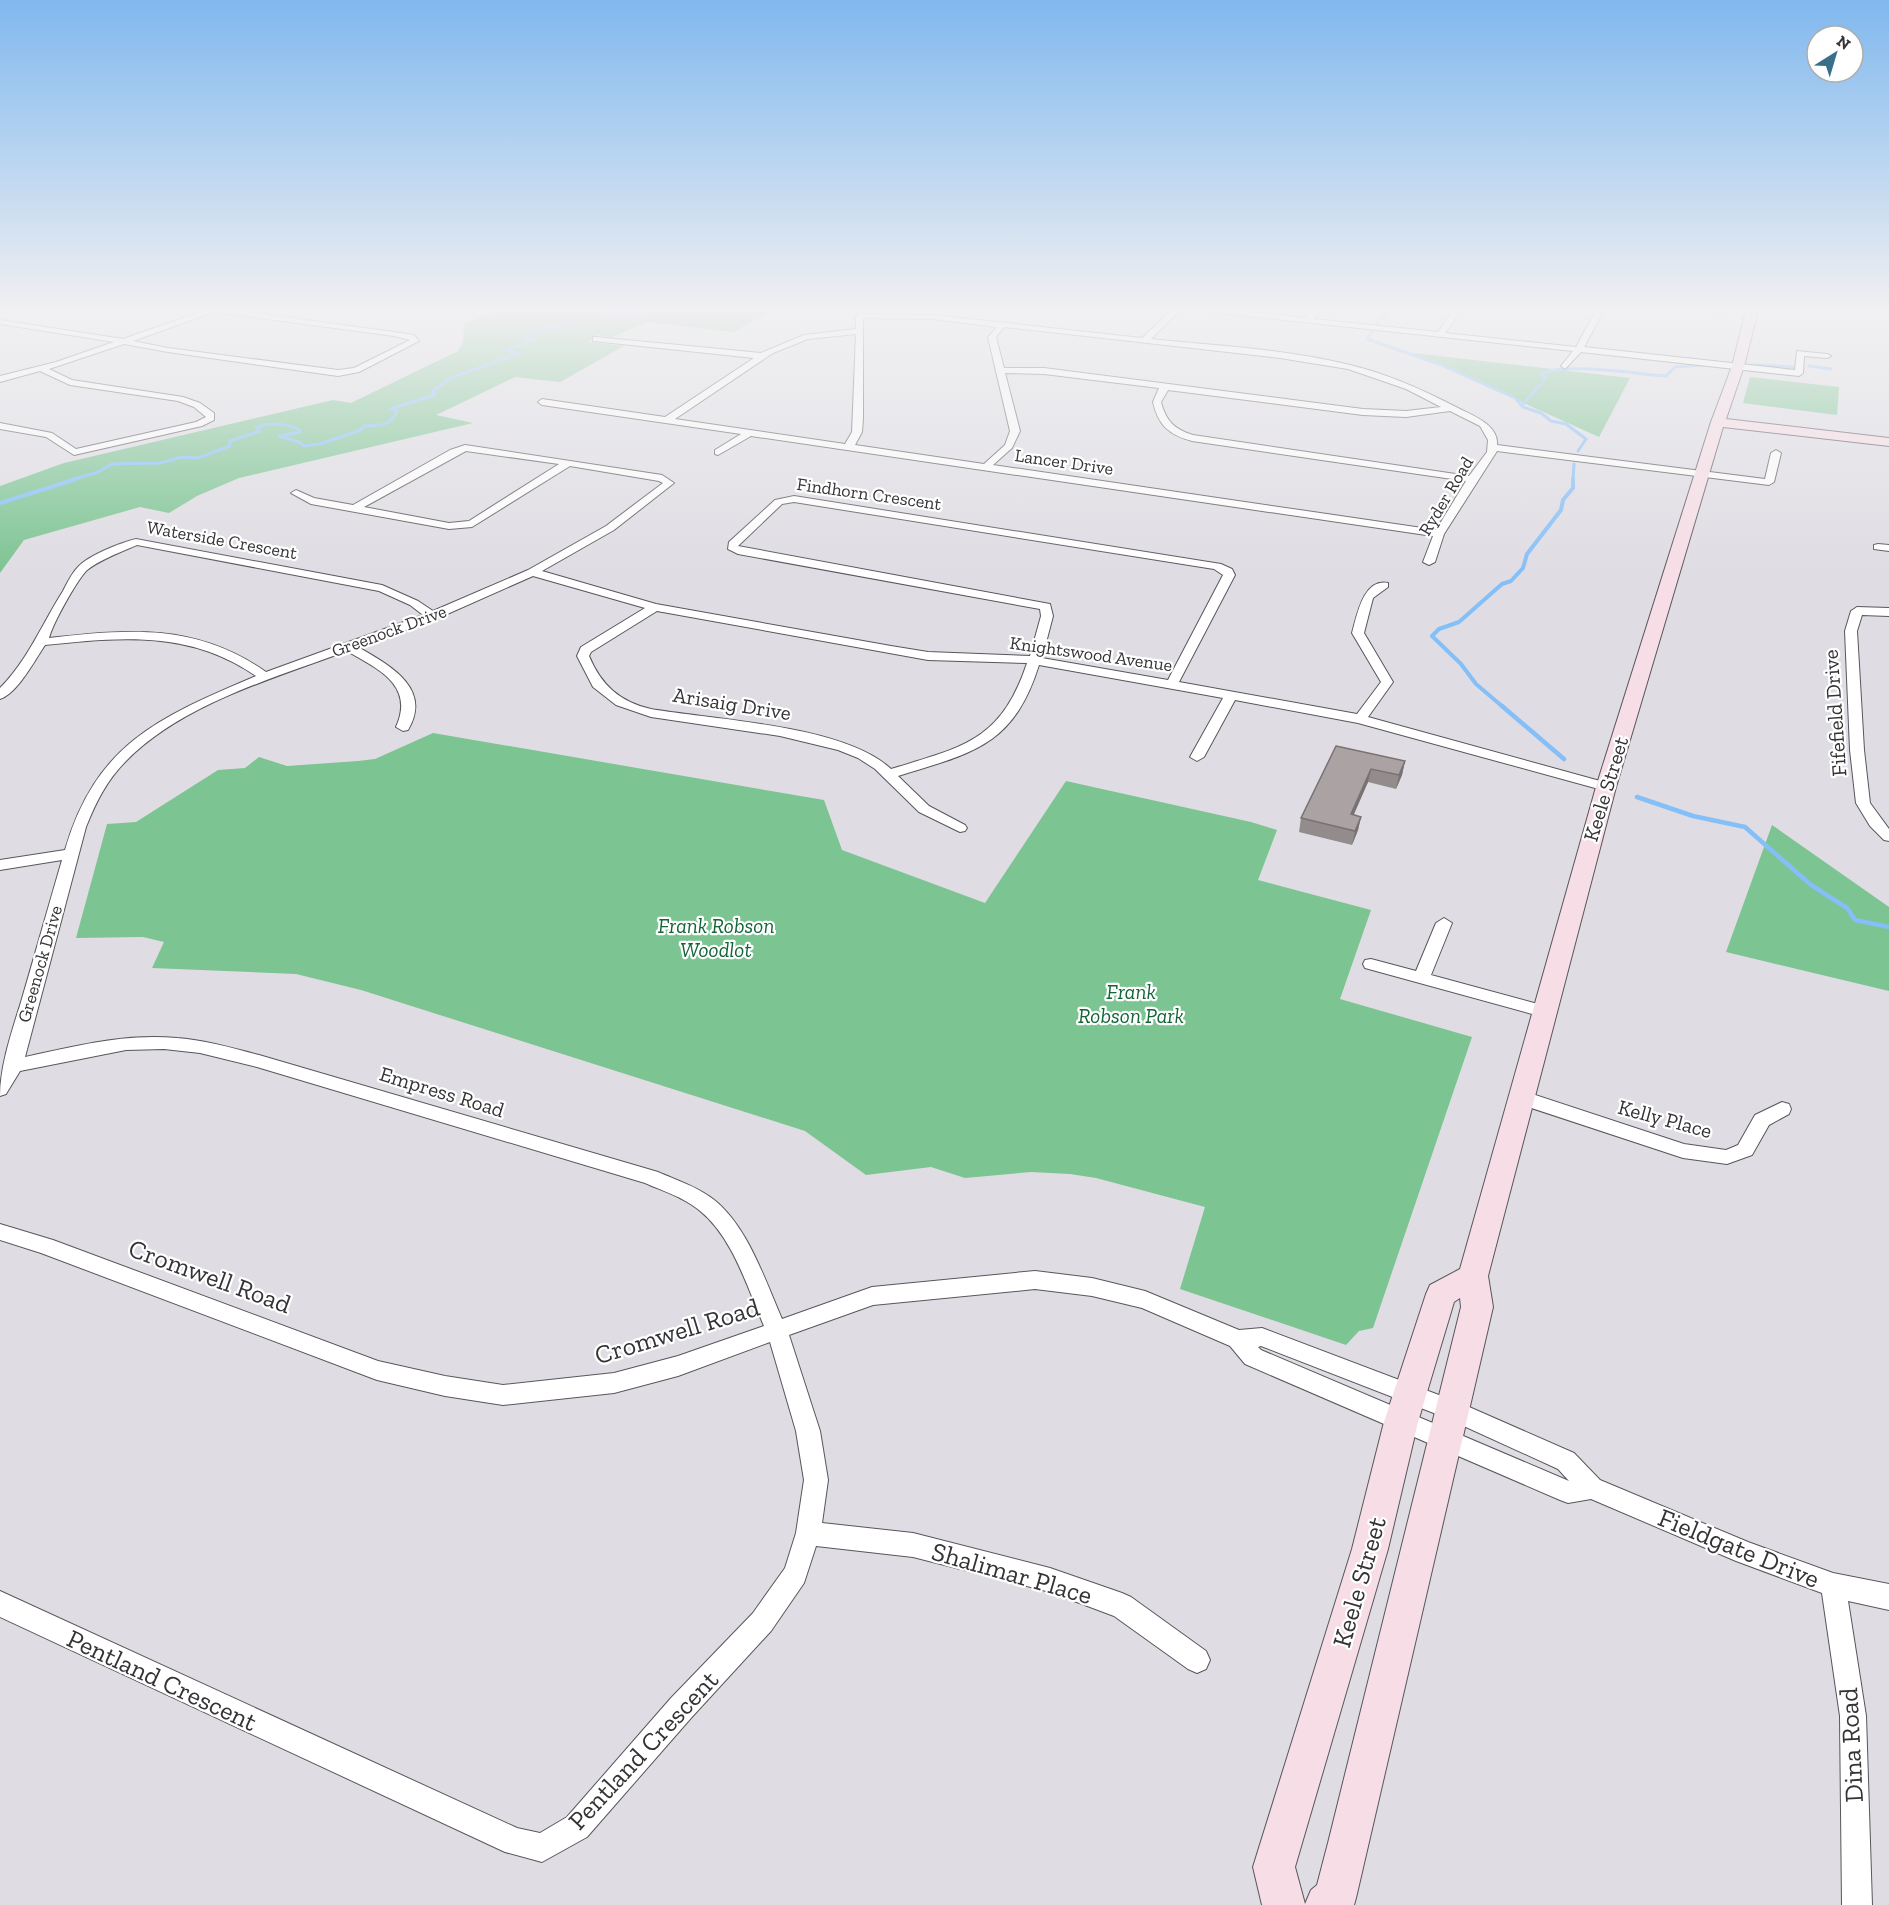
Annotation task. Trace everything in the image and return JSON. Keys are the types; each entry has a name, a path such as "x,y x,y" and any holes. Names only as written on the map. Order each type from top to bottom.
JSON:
{"main road":[{"name":"Keele Street","path":"1326,1905 1335,1898 1349,1843 1477,1307 1473,1276 1520,1096 1606,787 1727,396"},
{"path":"1718,422 1889,442"},
{"name":"Keele Street","path":"1284,1905 1274,1867 1370,1549 1406,1407 1441,1294 1473,1276"}],"street":[{"path":"0,426 49,435 74,452 199,424 211,418 211,415 197,405 160,396"},
{"path":"666,421 703,396"},
{"path":"850,448 850,443 857,432 858,396"},
{"path":"986,467 1009,446 1015,431 1006,396"},
{"path":"1160,396 1157,402 1160,414 1166,425 1180,434 1232,445 1472,479"},
{"path":"1240,396 1395,414 1452,408"},
{"path":"1426,396 1483,424 1490,434 1492,447 1769,482 1776,453"},
{"name":"Lancer Drive","path":"542,402 1439,534"},
{"path":"718,452 749,433"},
{"name":"Ryder Road","path":"1429,562 1439,534 1492,447"},
{"name":"Greenock Drive","path":"0,1089 14,1066 70,854 89,802 101,782 121,758 142,740 190,709 265,677 432,616 532,572 610,528 669,483 662,478 465,448 453,452 354,509"},
{"path":"296,493 311,501 449,526 465,526 472,524 568,463"},
{"name":"Findhorn Crescent","path":"1034,660 1047,616 1046,606 738,551 732,547 734,542 779,502 794,499 1217,566 1228,571 1229,575 1172,684"},
{"name":"Waterside Crescent","path":"0,695 15,680 41,642 46,627 82,569 115,550 136,542 382,588 414,603 432,616"},
{"name":"Knightswood Avenue","path":"532,572 655,607 928,656 1034,660 1360,719 1606,787"},
{"path":"1360,719 1387,682 1358,633 1368,597 1384,585"},
{"name":"Arisaig Drive","path":"655,607 585,650 583,657 588,668 598,685 610,696 642,711 796,735 837,745 866,756 889,774 923,808 960,828"},
{"name":"Fifefield Drive","path":"1889,612 1857,611 1851,632 1857,750 1863,803 1875,823 1889,837"},
{"path":"41,642 130,634 179,638 226,652 249,663 265,677"},
{"path":"347,646 392,675 402,686 410,709 403,727"},
{"path":"889,774 974,746 1000,724 1018,702 1027,685 1034,660"},
{"path":"1197,757 1230,696"},
{"path":"0,865 70,854"},
{"path":"1421,978 1444,922"},
{"path":"1371,964 1543,1011"},
{"name":"Empress Road","path":"14,1066 126,1044 163,1042 202,1047 271,1064 651,1177 688,1193 707,1206 735,1238 777,1331"},
{"name":"Kelly Place","path":"1520,1096 1683,1151 1727,1157 1744,1150 1762,1120 1782,1109"},
{"name":"Cromwell Road","path":"0,1232 46,1246 377,1370 445,1386 503,1395 614,1383 678,1366 872,1296 1035,1280 1092,1287 1145,1300 1238,1339 1253,1357 1406,1407"},
{"name":"Pentland Crescent","path":"0,1604 515,1842 542,1848 577,1827 681,1708 762,1622 795,1574 808,1533 816,1480 808,1431 777,1331"},
{"name":"Cromwell Road","path":"1238,1339 1262,1337 1406,1407"},
{"name":"Fieldgate Drive","path":"1406,1407 1448,1426 1568,1492 1592,1488"},
{"name":"Fieldgate Drive","path":"1406,1407 1448,1426 1566,1461 1592,1488 1745,1553 1833,1585 1889,1597"},
{"name":"Shalimar Place","path":"808,1533 913,1545 1050,1580 1122,1606 1197,1660"},
{"name":"Dina Road","path":"1833,1585 1853,1716 1857,1905"}],"green space":[{"path":"366,396 476,396 436,415 473,423 239,478 197,496 169,513 140,507 24,540 0,573 0,486 64,463 333,400 351,403"},
{"path":"1508,396 1621,396 1599,437"},
{"path":"1745,396 1838,396 1837,415 1743,403"},
{"name":"Frank Robson Park","path":"433,733 824,800 842,850 985,903 1066,781 1251,822 1277,830 1258,880 1371,910 1340,999 1472,1037 1373,1328 1359,1331 1346,1345 1180,1289 1205,1207 1096,1178 1070,1174 1031,1172 965,1178 931,1167 866,1175 805,1131 361,990 296,974 152,968 164,942 143,937 76,938 107,824 136,822 218,770 245,768 259,757 287,766 375,759"},
{"path":"1772,825 1889,907 1889,991 1726,952"}],"building":[{"path":"1336,746 1405,761 1399,775 1371,769 1351,814 1361,817 1355,831 1301,818"}],"waterway":[{"path":"71,480 98,472 112,464 160,463 182,457 198,458 230,446 230,441 260,431 256,427 268,424 284,425 300,430 300,432 279,436 299,442 304,446 320,444 361,430 364,426 388,423 397,411 390,409 432,396"},
{"path":"1510,396 1523,407 1541,413 1551,421 1566,424 1586,439 1578,451"},
{"path":"1523,404 1530,396"},
{"path":"1573,480 1574,464"},
{"path":"0,503 76,479"},
{"path":"1503,707 1476,684 1461,664 1432,636 1439,629 1459,622 1502,584 1511,581 1523,568 1527,554 1561,510 1563,500 1573,488 1573,480"},
{"path":"1502,706 1564,759"},
{"path":"1637,797 1693,816 1745,827 1811,885 1847,908 1855,920 1889,927"}],"park label":[{"name":"Frank Robson Woodlot","path":"716,938"}]}
